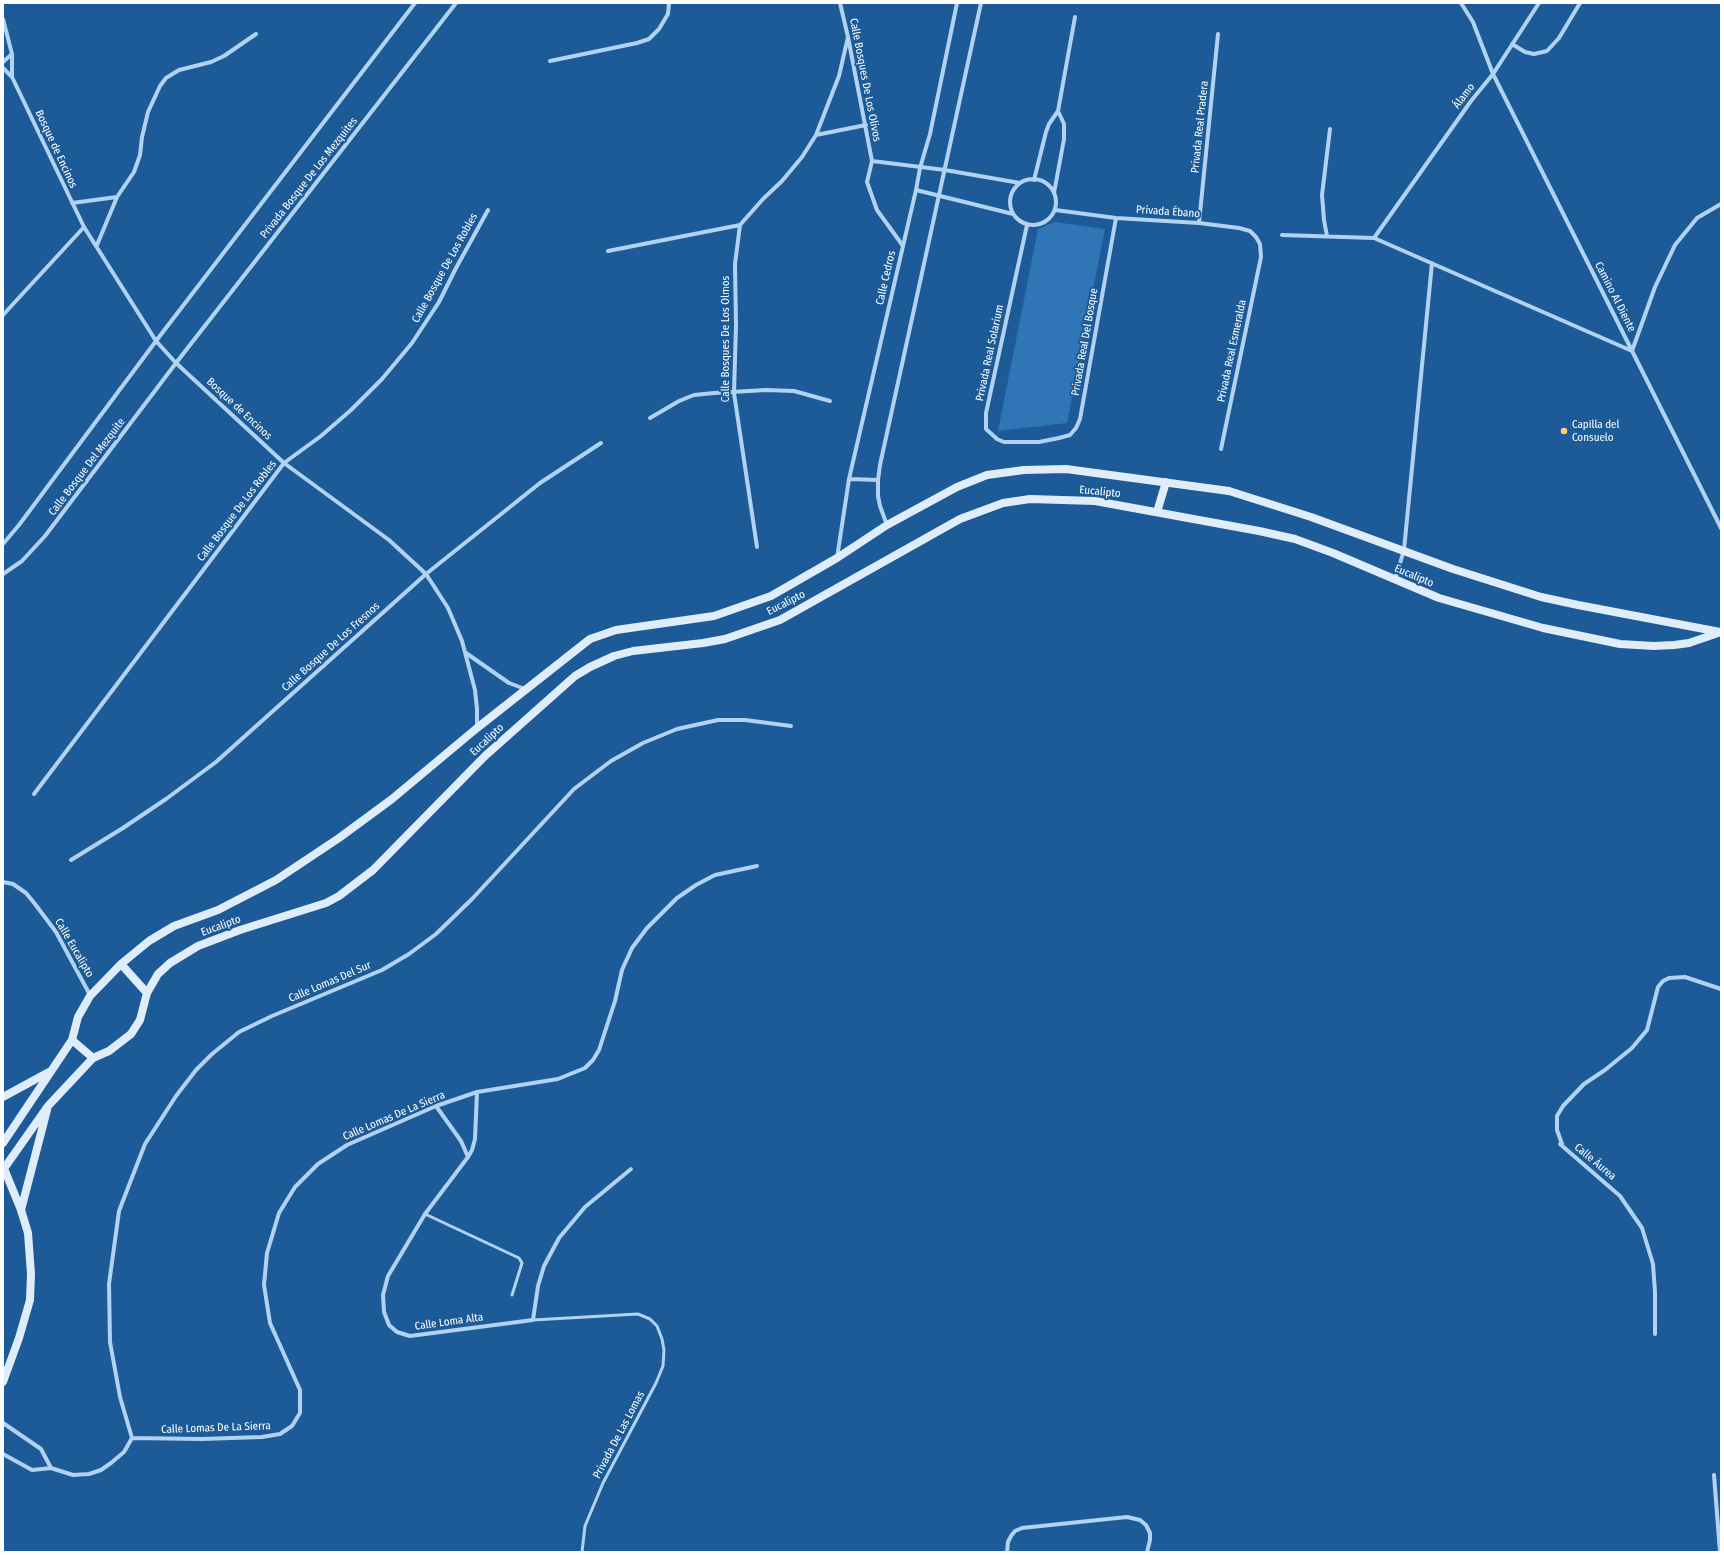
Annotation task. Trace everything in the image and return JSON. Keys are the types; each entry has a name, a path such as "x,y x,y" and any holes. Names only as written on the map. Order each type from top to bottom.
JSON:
{"street":[{"name":"Privada Bosque De Los Mezquites","path":"156,341 415,3"},
{"name":"Privada Bosque De Los Mezquites","path":"176,363 456,3"},
{"path":"550,61 637,44 648,39 659,29 668,14 669,3"},
{"name":"Calle Bosques De Los Olivos","path":"840,3 866,125 872,161"},
{"name":"Calle Cedros","path":"837,558 849,479 920,168 930,134 956,3"},
{"path":"887,526 880,506 878,480 981,3"},
{"name":"Camino Al Diente","path":"1461,3 1473,22 1493,74 1721,528"},
{"name":"Álamo","path":"1374,238 1467,107 1493,74 1539,3"},
{"path":"1512,44 1525,52 1534,54 1547,51 1560,38 1580,3"},
{"path":"1034,180 1046,132 1058,111 1074,17"},
{"name":"Bosque de Encinos","path":"3,19 12,54 12,77"},
{"path":"97,245 117,197 134,172 140,155 142,137 148,112 160,86 166,78 179,70 211,62 224,56 256,34"},
{"name":"Privada Real Pradera","path":"1199,223 1218,34"},
{"path":"608,251 740,225 763,199 782,181 802,157 816,135 839,76 848,37"},
{"path":"3,62 12,54"},
{"name":"Bosque de Encinos","path":"3,68 12,77 84,227 97,245 156,341 176,363 284,464 389,540 426,574 448,608 466,652 475,690 477,709 476,728"},
{"path":"1054,193 1064,139 1064,124 1058,111"},
{"path":"816,135 866,125"},
{"path":"1327,236 1322,195 1330,129"},
{"path":"903,246 878,210 871,196 867,182 872,161 945,170 1020,183"},
{"path":"1026,180 1034,180 1041,180 1049,185 1054,193 1056,201 1054,210 1048,219 1038,225 1027,225 1019,221 1013,214 1010,206 1010,197 1014,189 1020,183 1026,180"},
{"path":"916,190 1013,214"},
{"path":"72,203 117,197"},
{"path":"1282,235 1374,238 1632,351 1655,287 1675,245 1697,218 1721,204"},
{"name":"Calle Bosque De Los Robles","path":"34,794 284,464 321,436 351,410 382,379 412,343 439,302 488,210"},
{"name":"Privada Ébano","path":"1054,210 1116,218 1199,223 1239,228 1250,231 1256,237 1260,244 1261,257"},
{"name":"Privada Real Del Bosque","path":"1039,442 1070,435 1079,422 1116,218"},
{"name":"Calle Bosques De Los Olmos","path":"740,225 735,264 736,325 734,393 756,547"},
{"name":"Privada Real Solarium","path":"1027,225 986,413 986,429 997,439 1004,442 1039,442"},
{"path":"3,315 84,227"},
{"name":"Privada Real Esmeralda","path":"1221,449 1261,257"},
{"path":"1395,580 1404,550 1432,263"},
{"name":"Calle Bosque Del Mezquite","path":"3,544 19,525 156,341"},
{"name":"Calle Bosque Del Mezquite","path":"3,574 22,561 45,536 176,363"},
{"path":"650,418 678,401 694,395 766,390 794,391 830,401"},
{"name":"Calle Bosque De Los Fresnos","path":"71,860 166,799 216,762 426,574 540,483 601,443"},
{"name":"Eucalipto","path":"3,1143 72,1040 78,1016 90,996 121,964 150,941 174,926 218,910 276,880 392,798 476,728 590,639 616,630 714,616 771,596 837,558 887,526 957,487 987,475 1002,472 1066,469 1229,491 1311,517 1453,569 1541,596 1578,605 1721,632"},
{"path":"849,479 878,480"},
{"path":"1157,512 1166,482"},
{"name":"Eucalipto","path":"3,1168 48,1106 93,1058 109,1051 131,1034 140,1020 147,993 158,974 170,963 198,946 240,930 326,903 339,896 360,881 404,840 485,756 548,699 576,676 606,659 632,651 725,639 780,620 960,519 1003,503 1030,499 1095,501 1295,539 1333,553 1439,598 1543,628 1620,644 1654,646 1674,645 1689,643 1721,632"},
{"path":"466,652 509,683 525,689"},
{"name":"Calle Lomas Del Sur","path":"132,1438 120,1398 110,1342 109,1284 119,1211 145,1144 176,1096 196,1070 212,1054 239,1032 272,1016 382,970 409,954 436,934 472,899 574,789 611,761 643,743 677,729 718,720 745,720 791,726"},
{"name":"Calle Lomas De La Sierra","path":"132,1438 202,1439 262,1437 280,1434 292,1426 300,1413 300,1390 270,1323 264,1285 266,1253 279,1213 295,1187 318,1164 347,1145 436,1106 477,1092 558,1079 585,1068 593,1060 599,1050 615,1001 622,970 632,948 647,928 677,898 696,885 715,875 757,866"},
{"name":"Calle Eucalipto","path":"3,882 13,884 26,893 48,921 56,932 90,996"},
{"path":"121,964 147,993"},
{"name":"Calle Áurea","path":"1655,1334 1653,1264 1642,1228 1620,1196 1560,1144 1562,1144 1557,1130 1557,1116 1563,1106 1584,1084 1627,1053 1647,1030 1658,987 1663,981 1669,978 1685,978 1721,989"},
{"path":"72,1040 93,1058"},
{"path":"3,1097 52,1071"},
{"name":"Calle Loma Alta","path":"477,1092 475,1139 468,1157 425,1214 388,1276 383,1295 384,1312 389,1325 396,1332 410,1336 533,1320"},
{"path":"21,1210 48,1106"},
{"path":"436,1106 461,1141 468,1157"},
{"path":"3,1168 21,1210 28,1233 31,1274 30,1300 19,1338 3,1382"},
{"path":"533,1320 538,1286 544,1266 559,1238 585,1207 631,1169"},
{"path":"3,1422 41,1449 51,1468"},
{"path":"3,1454 32,1470 51,1468 73,1475 89,1474 101,1470 124,1452 132,1438"},
{"path":"1714,1475 1720,1552"},
{"path":"1007,1552 1008,1542 1011,1536 1015,1531 1022,1528 1127,1517 1140,1520 1146,1525 1150,1533 1147,1552"}],"lane":[{"path":"425,1214 519,1258 522,1263 512,1295"},
{"name":"Calle Loma Alta","path":"533,1320 638,1314 650,1319 657,1326"},
{"name":"Privada De Las Lomas","path":"582,1552 585,1526 600,1490 656,1383 663,1366 664,1350 657,1326"}],"shaded area":[{"path":"1055,222 1105,229 1067,423 998,431 1038,229"}],"place":[{"name":"Capilla del Consuelo","path":"1564,431"}]}
